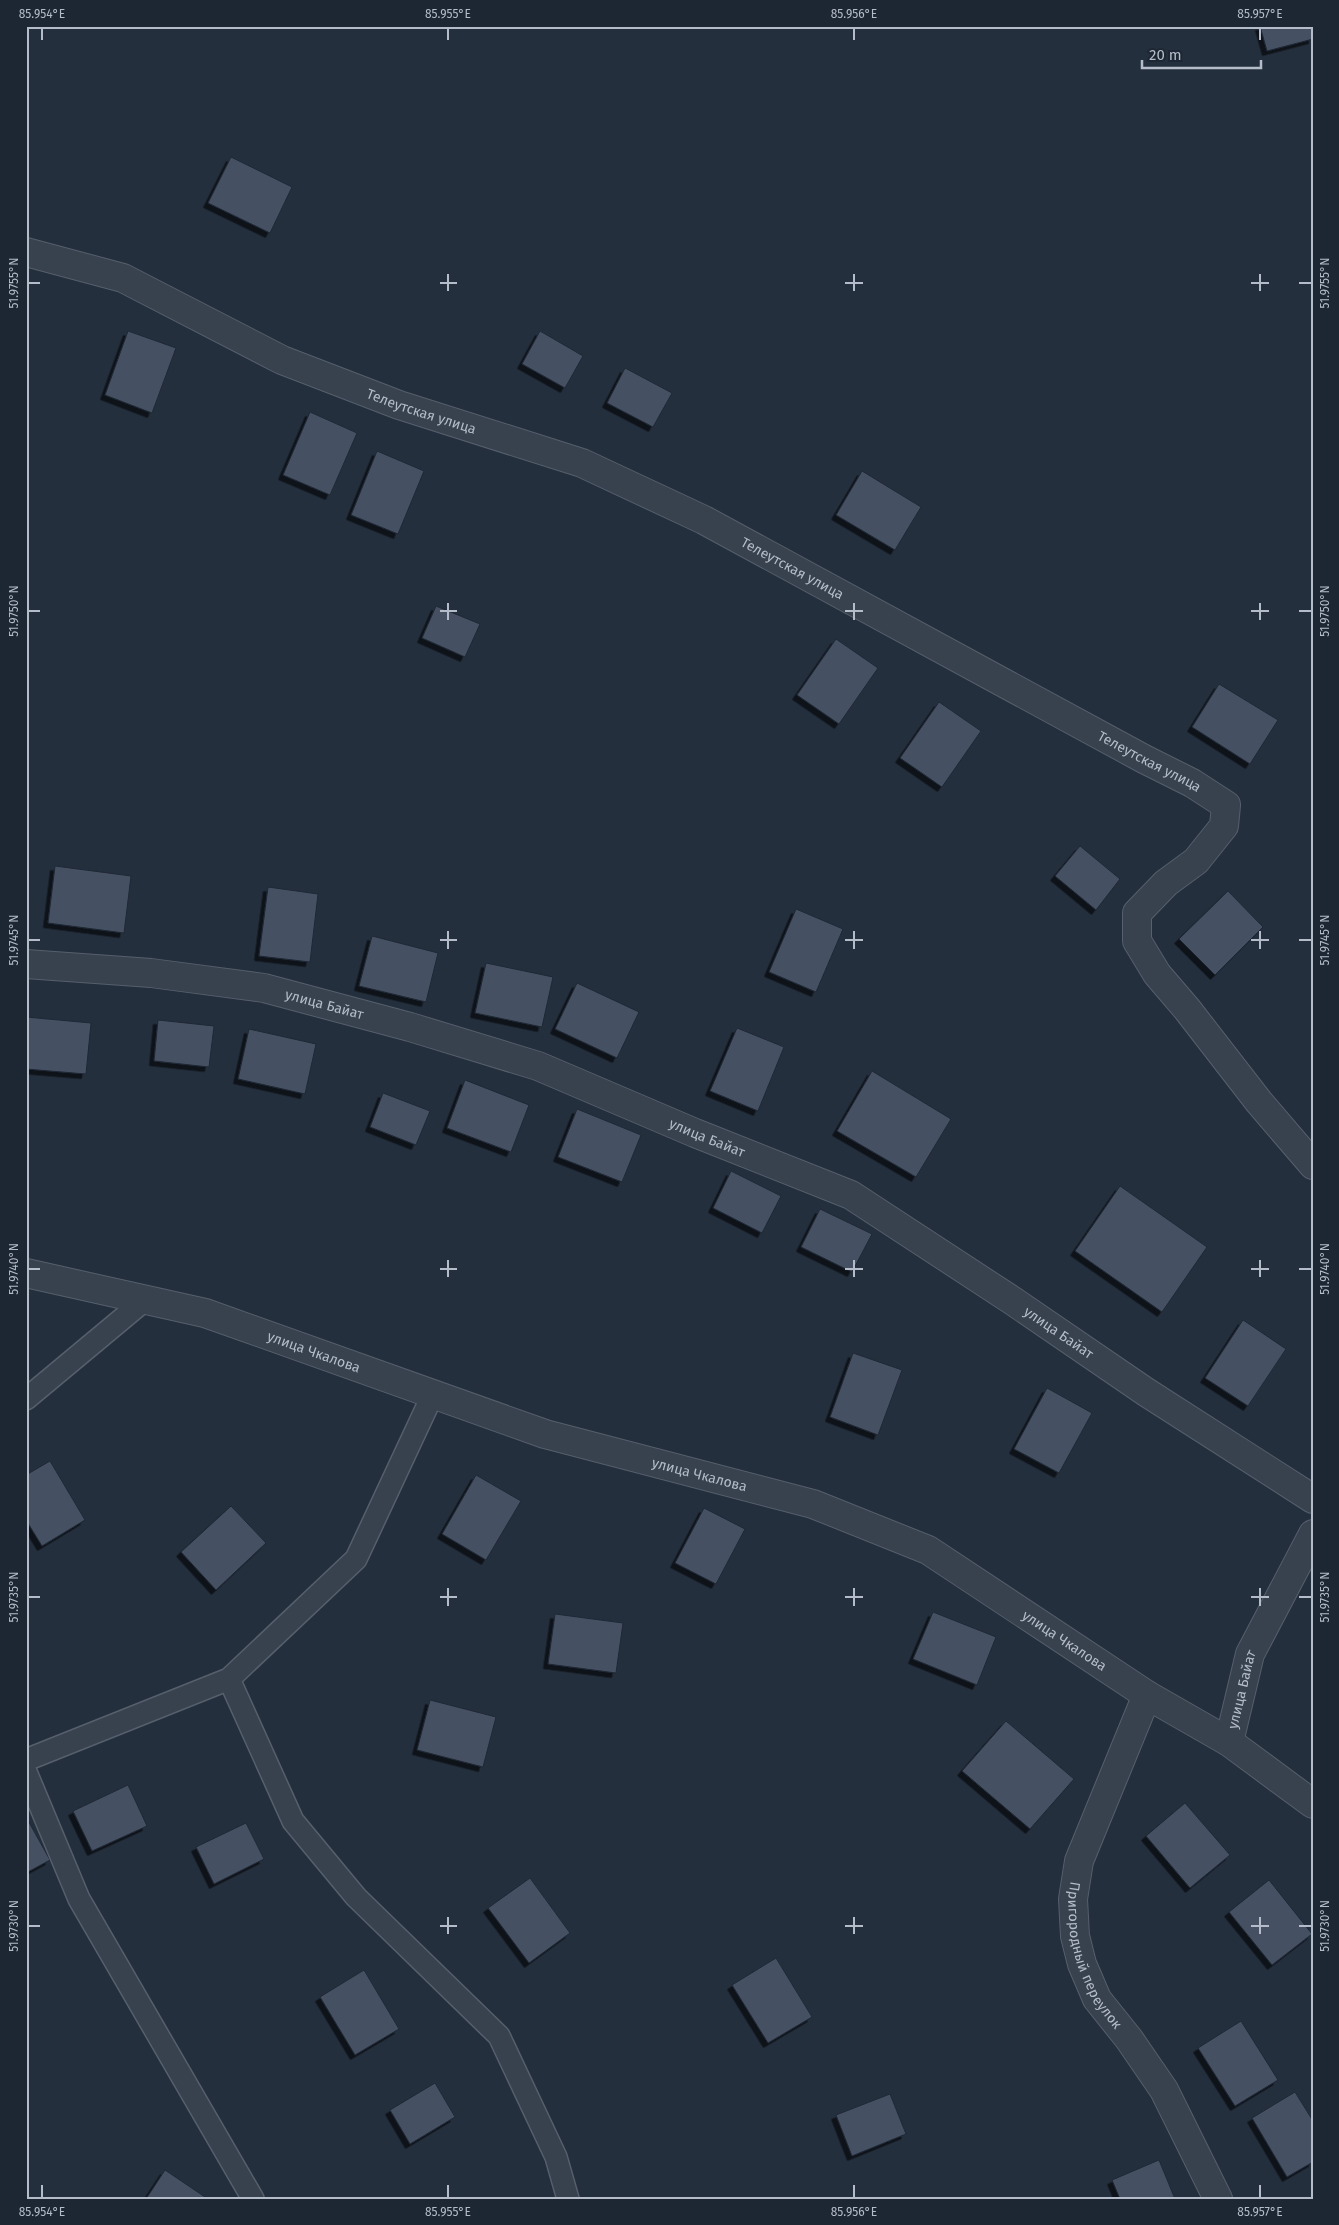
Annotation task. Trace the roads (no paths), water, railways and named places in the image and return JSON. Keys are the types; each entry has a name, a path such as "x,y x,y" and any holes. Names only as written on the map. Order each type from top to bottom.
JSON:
{"street":[{"name":"Телеутская улица","path":"26,252 123,278 282,360 399,405 582,463 704,520 1144,759 1192,783 1226,804 1224,826 1196,861 1166,883 1137,913 1137,941 1157,974 1187,1009 1259,1102 1313,1165"},
{"name":"улица Байат","path":"26,964 151,973 264,988 410,1027 538,1066 695,1133 851,1195 1013,1301 1146,1392 1313,1498"},
{"name":"улица Чкалова","path":"26,1273 205,1313 545,1434 813,1504 928,1550 1147,1695 1229,1742 1313,1804"},
{"name":"улица Байат","path":"1229,1742 1250,1654 1313,1534"},
{"name":"Пригородный переулок","path":"1147,1695 1080,1861 1073,1899 1075,1936 1082,1964 1097,1999 1129,2039 1164,2090 1218,2199"}],"lane":[{"path":"26,1399 146,1299"},
{"path":"26,1760 229,1679 356,1559 432,1394"},
{"path":"229,1679 293,1821 356,1897 499,2036 556,2157 568,2199"},
{"path":"26,1772 79,1899 253,2199"}]}
